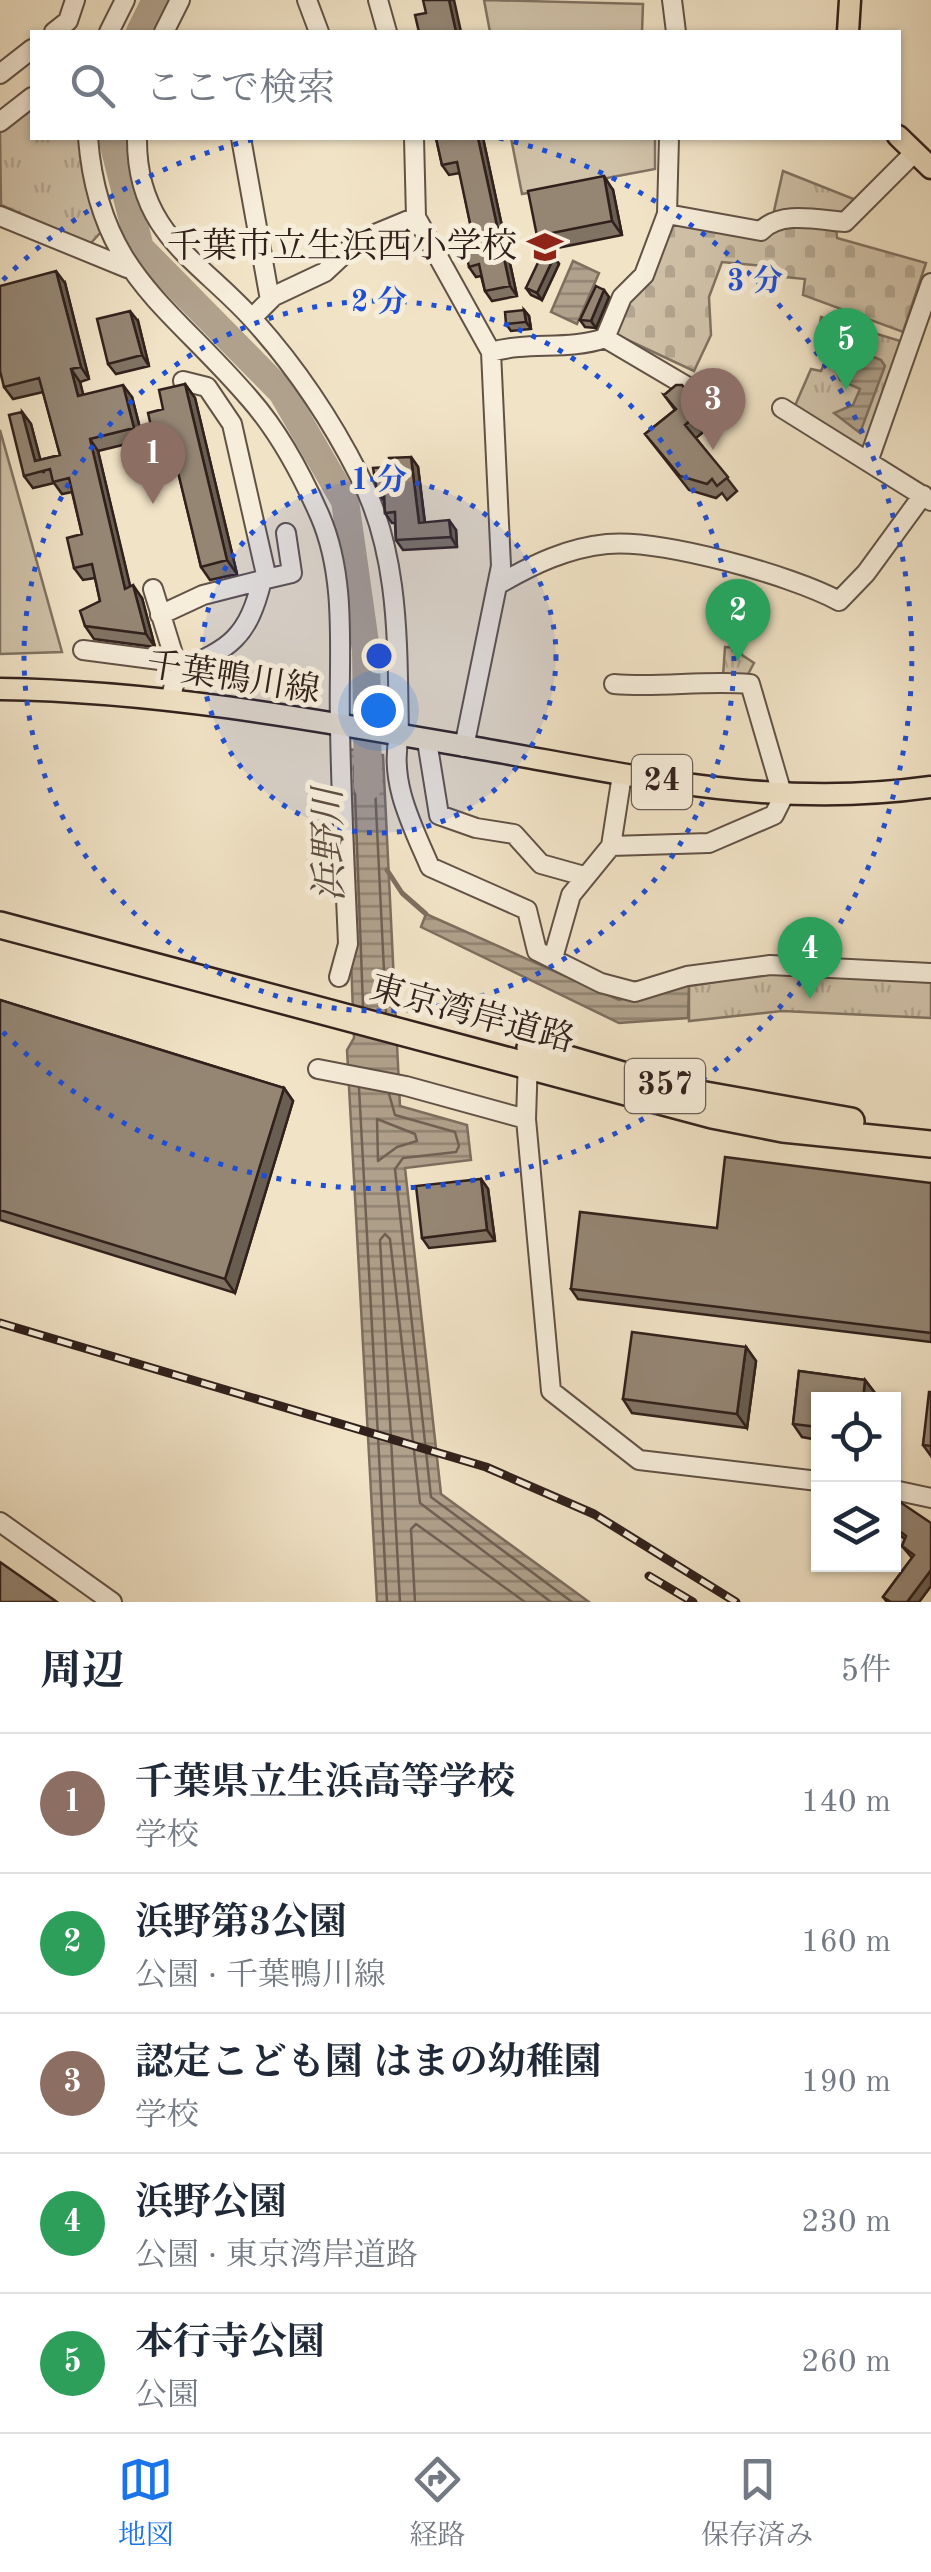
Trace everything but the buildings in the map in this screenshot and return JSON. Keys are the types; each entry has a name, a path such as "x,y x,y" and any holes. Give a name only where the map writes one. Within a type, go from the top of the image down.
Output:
{"highway":[{"name":"東京湾岸道路","path":"0,908 348,1009 528,1056 749,1105 931,1128"},
{"name":"東京湾岸道路","path":"0,924 348,1009"},
{"name":"東京湾岸道路","path":"528,1056 750,1124 931,1144"}],"main road":[{"path":"848,30 850,0"},
{"path":"901,140 931,168"},
{"name":"千葉鴨川線","path":"0,689 170,700 622,776 783,797 868,796 931,787"}],"street":[{"path":"57,30 68,21 75,0"},
{"path":"110,30 125,0"},
{"path":"165,30 180,0"},
{"path":"307,0 318,30"},
{"path":"378,0 386,30"},
{"path":"672,0 676,30"},
{"path":"0,74 30,51"},
{"path":"0,122 30,99"},
{"path":"88,140 91,174 103,220 127,268 253,402 290,456 321,518 338,580 348,944 338,977"},
{"path":"137,140 146,193 175,248 252,318 332,426 362,480 386,551 395,593 394,759 398,782 430,867 482,894 526,910 537,951 600,983 635,992 687,976 770,965 931,973"},
{"path":"241,140 270,300"},
{"path":"414,140 416,217 490,352 499,584 464,747"},
{"path":"605,338 622,297 644,275 667,214 669,140"},
{"path":"667,214 761,231 771,221 791,218 845,222 913,154"},
{"path":"0,216 127,268"},
{"path":"252,318 270,300 324,272 358,241 416,217"},
{"path":"868,459 931,282"},
{"path":"490,352 510,346 584,345 605,338 688,386"},
{"path":"83,650 176,666 223,652 252,619 265,580 232,424 207,387 182,380"},
{"path":"499,584 540,561 577,550 634,545 763,570 838,601 927,498 782,408"},
{"path":"160,616 203,595 292,573 286,533"},
{"path":"153,589 176,666 170,700"},
{"path":"611,846 709,843 774,816 783,797 750,684 702,680 659,688 614,684"},
{"path":"426,741 439,815 476,828 514,834 541,864 584,876"},
{"path":"554,958 571,895 611,846 622,776"},
{"path":"528,1056 526,1119 551,1391 639,1460 811,1480"},
{"path":"318,1070 406,1086 526,1119"},
{"path":"901,1492 931,1498"},
{"path":"0,1522 112,1602"}],"green space":[{"path":"484,0 643,4 642,30 490,30"},
{"path":"30,103 30,140 82,140 89,195 101,232 90,244 1,205 3,124"},
{"path":"511,140 655,140 655,169 522,194"},
{"path":"783,171 856,200 839,217 774,211"},
{"path":"674,221 836,227 837,238 926,263 903,332 803,295 805,279 775,276 773,267 722,262 709,297 711,335 694,371 617,335 626,302 667,226"},
{"path":"821,317 907,343 867,453 794,408 811,369 821,371 831,349 818,339"},
{"path":"0,430 62,652 0,654"},
{"path":"725,647 741,648 742,655 754,663 746,678 723,676"},
{"path":"771,973 931,982 931,1018 782,1011 689,1021 689,986"}],"water":[{"path":"573,261 599,273 577,324 551,312"},
{"path":"859,351 881,360 885,366 860,433 834,413 853,405 860,389 840,380 834,363 846,352"},
{"path":"343,748 383,755 400,1106 467,1125 471,1160 405,1168 441,1494 589,1602 377,1602 347,1050 354,1038"},
{"path":"426,914 619,1000 689,983 688,1018 619,1023 421,927"}],"waterway":[{"name":"浜野川","path":"141,30 156,0"},
{"name":"浜野川","path":"113,140 140,248 282,392 345,501 366,650 368,786"},
{"path":"387,870 402,893 426,914"}],"railway":[{"path":"0,1323 486,1467 594,1514 736,1602"},
{"path":"649,1576 693,1602"}],"place":[{"name":"千葉市立生浜西小学校","path":"545,247"},
{"name":"本行寺公園","path":"846,390"},
{"name":"認定こども園 はまの幼稚園","path":"713,450"},
{"name":"千葉県立生浜高等学校","path":"153,504"},
{"name":"浜野第3公園","path":"738,661"},
{"name":"浜野公園","path":"810,999"}]}
